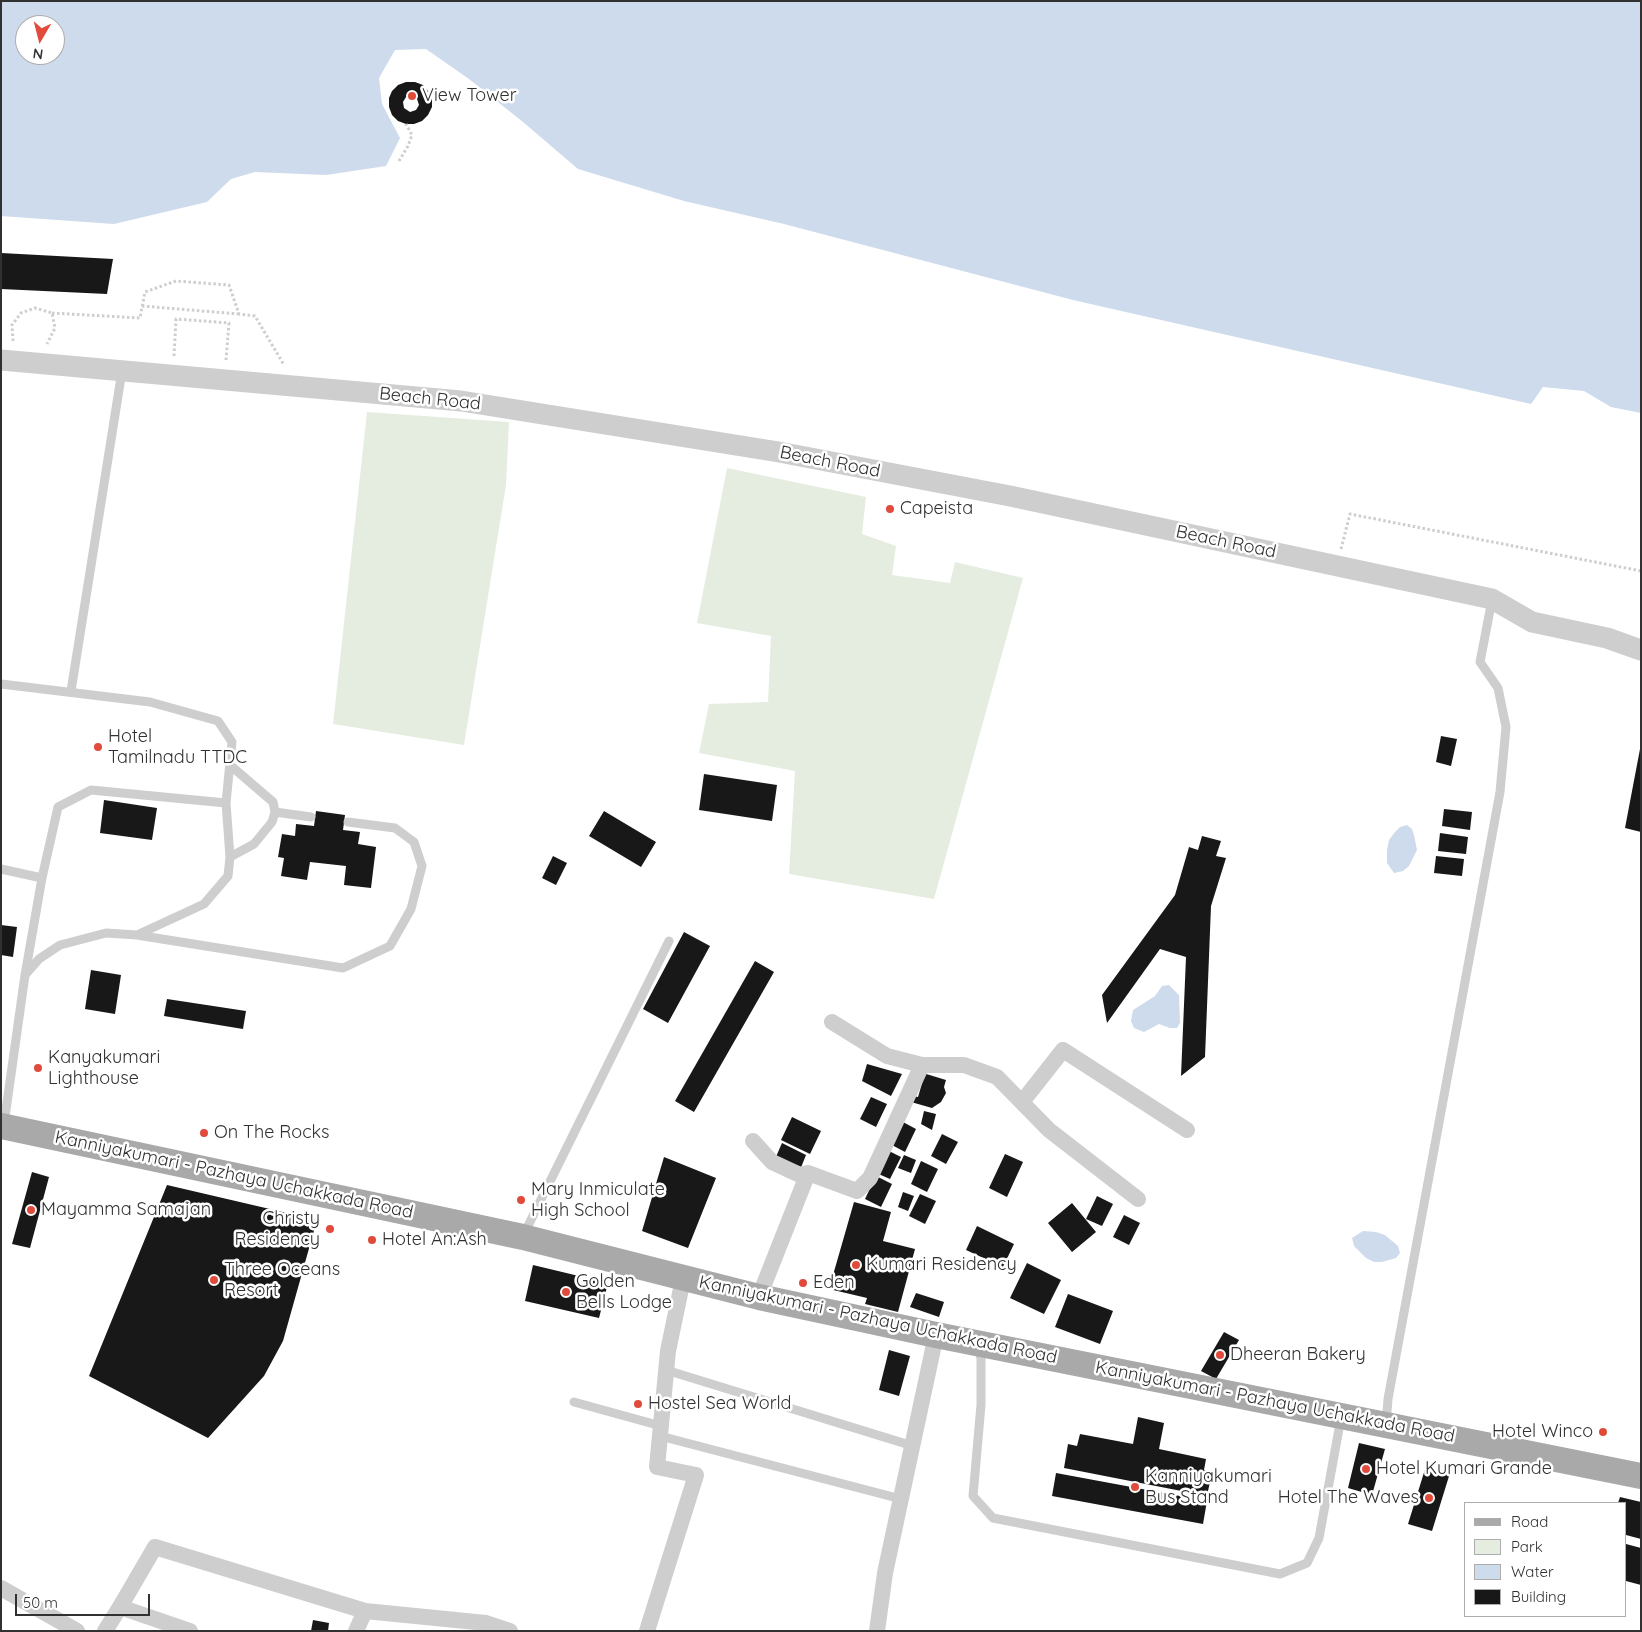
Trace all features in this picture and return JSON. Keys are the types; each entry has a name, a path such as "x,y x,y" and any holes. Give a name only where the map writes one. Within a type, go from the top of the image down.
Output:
{"main road":[{"name":"Kanniyakumari - Pazhaya Uchakkada Road","path":"2,1126 523,1237 760,1297 1641,1476"}],"street":[{"name":"Beach Road","path":"1,360 461,401 779,452 1000,494 1492,599 1532,622 1607,638 1641,650"},
{"path":"832,1022 887,1056 922,1065 964,1066 997,1077 1049,1130 1138,1199"},
{"path":"1022,1102 1063,1050 1187,1130"},
{"path":"753,1141 772,1162 800,1175 808,1173 857,1191 870,1178 922,1065"},
{"path":"760,1297 808,1173"},
{"path":"647,1631 696,1475 657,1467 668,1351 683,1279"},
{"path":"877,1631 885,1574 936,1334"},
{"path":"105,1631 155,1547 365,1611 486,1624 510,1631"},
{"path":"1,1588 77,1631"},
{"path":"120,1607 190,1631"},
{"path":"356,1631 365,1611"}],"lane":[{"path":"70,691 122,371"},
{"path":"1386,1424 1388,1399 1500,792 1506,727 1498,688 1480,662 1492,599"},
{"path":"1,684 150,702 218,721 232,742 226,803 230,857 228,876 204,904 137,935"},
{"path":"230,765 274,802 275,812 272,822 254,844 230,857"},
{"path":"2,1126 24,975 42,878 58,807 91,790 226,803"},
{"path":"275,812 311,817"},
{"path":"24,975 39,959 60,945 106,933 137,935 343,968 390,946 411,909 422,866 414,842 394,828 348,822"},
{"path":"1,869 42,878"},
{"path":"523,1237 669,940"},
{"path":"976,1341 981,1358 981,1405 973,1496 993,1518 1280,1574 1307,1564 1319,1538 1342,1416"},
{"path":"666,1370 913,1446"},
{"path":"574,1402 661,1431 901,1499"}],"path":[{"path":"399,161 412,135 406,124"},
{"path":"13,341 12,324 21,313 35,308 52,313 140,318 145,292 176,281 229,285 239,314"},
{"path":"142,306 255,316 284,365"},
{"path":"48,344 56,328 52,313"},
{"path":"174,356 176,319 229,323 226,360"},
{"path":"1336,567 1350,514 1641,571"}],"green space":[{"path":"367,412 509,422 506,485 464,745 333,724"},
{"path":"727,468 866,497 862,534 896,546 892,575 950,583 955,562 1023,578 934,899 789,874 795,771 699,753 709,704 768,702 771,636 697,623"}],"water":[{"path":"1,1 1641,1 1641,413 1611,407 1584,391 1543,387 1531,404 1073,300 784,224 684,201 578,169 469,79 426,49 395,50 379,78 382,104 400,138 386,166 326,175 255,172 231,179 207,202 114,224 1,216"},
{"path":"1407,825 1412,829 1417,850 1409,866 1403,871 1394,873 1387,863 1389,840 1400,827"},
{"path":"1169,985 1179,995 1180,1023 1177,1028 1170,1028 1159,1024 1144,1032 1134,1028 1131,1021 1133,1010 1155,996 1162,986"},
{"path":"1363,1231 1385,1235 1398,1246 1400,1253 1396,1258 1382,1262 1374,1262 1366,1258 1354,1246 1352,1238"}],"building":[{"path":"406,82 415,82 423,85 428,91 432,99 432,107 422,121 406,124 398,121 392,115 389,107 389,98 392,91 398,85","holes":["412,95 417,99 419,105 416,110 410,112 404,108 403,102 406,97"]},
{"path":"1,253 113,259 107,294 1,289"},
{"path":"1441,736 1457,739 1451,766 1436,762"},
{"path":"1641,749 1641,832 1625,828"},
{"path":"704,774 777,785 772,821 699,810"},
{"path":"104,800 157,808 152,840 100,833"},
{"path":"1444,809 1472,812 1470,830 1442,826"},
{"path":"316,811 345,815 343,830 360,832 358,844 376,847 371,888 344,885 346,866 310,862 307,880 281,876 284,858 278,857 282,834 295,836 296,824 314,826"},
{"path":"604,811 656,842 641,867 589,836"},
{"path":"1440,833 1468,837 1466,854 1438,851"},
{"path":"1202,836 1221,841 1216,856 1226,858 1211,906 1205,1057 1181,1076 1186,957 1160,949 1107,1023 1102,995 1175,895 1189,847 1198,850"},
{"path":"553,856 567,863 556,885 542,878"},
{"path":"1436,856 1464,859 1462,876 1434,873"},
{"path":"1,925 17,927 13,957 1,955"},
{"path":"684,932 710,946 668,1023 643,1009"},
{"path":"755,961 774,972 694,1112 675,1101"},
{"path":"91,970 121,975 115,1014 85,1009"},
{"path":"167,999 246,1011 243,1029 164,1016"},
{"path":"867,1064 902,1074 891,1096 862,1081"},
{"path":"923,1073 946,1080 944,1087 946,1093 941,1102 932,1108 911,1102 913,1096 918,1097"},
{"path":"871,1097 887,1104 876,1127 860,1119"},
{"path":"924,1111 936,1114 932,1130 921,1124"},
{"path":"792,1117 821,1131 810,1154 781,1140"},
{"path":"901,1121 916,1129 905,1152 890,1144"},
{"path":"942,1134 958,1142 946,1164 931,1156"},
{"path":"782,1143 806,1155 800,1170 775,1159"},
{"path":"885,1149 901,1157 890,1179 874,1172"},
{"path":"1005,1154 1023,1162 1007,1197 989,1188"},
{"path":"904,1155 916,1160 911,1173 898,1168"},
{"path":"664,1157 716,1178 688,1248 642,1231"},
{"path":"921,1161 938,1169 927,1192 911,1184"},
{"name":"Mayamma Samajan","path":"32,1172 49,1177 30,1248 12,1244"},
{"path":"876,1176 892,1184 881,1207 865,1199"},
{"name":"Three Oceans Resort","path":"167,1185 317,1220 283,1341 264,1376 208,1438 89,1376"},
{"path":"903,1192 914,1196 908,1211 898,1207"},
{"path":"920,1194 936,1201 925,1224 909,1216"},
{"path":"1097,1196 1113,1204 1102,1226 1086,1219"},
{"name":"Kumari Residency","path":"854,1202 891,1212 883,1241 915,1249 898,1312 865,1304 867,1298 829,1289"},
{"path":"1072,1203 1096,1232 1072,1252 1048,1223"},
{"path":"1124,1215 1140,1223 1129,1245 1113,1237"},
{"path":"977,1226 1014,1244 1003,1267 966,1250"},
{"path":"1027,1263 1061,1280 1044,1314 1010,1298"},
{"name":"Golden Bells Lodge","path":"533,1265 608,1283 599,1318 525,1301"},
{"path":"916,1293 944,1302 939,1317 910,1307"},
{"path":"1068,1294 1113,1311 1100,1344 1055,1327"},
{"name":"Dheeran Bakery","path":"1224,1332 1239,1340 1216,1379 1201,1371"},
{"path":"889,1350 910,1356 899,1396 879,1390"},
{"path":"1138,1417 1164,1423 1159,1449 1206,1459 1204,1470 1212,1472 1207,1496 1064,1468 1068,1444 1077,1446 1080,1434 1133,1444"},
{"name":"Hotel Kumari Grande","path":"1359,1443 1385,1449 1372,1495 1348,1488"},
{"name":"Hotel The Waves","path":"1426,1466 1450,1473 1432,1531 1408,1524"},
{"path":"1056,1473 1207,1501 1203,1524 1052,1496"},
{"path":"1620,1497 1641,1502 1641,1539 1627,1535 1627,1502 1618,1502"},
{"path":"1627,1544 1641,1548 1641,1585 1627,1581"},
{"path":"313,1620 329,1623 328,1631 311,1631"}],"place":[{"name":"View Tower","path":"412,96"},
{"name":"Capeista","path":"890,509"},
{"name":"Hotel Tamilnadu TTDC","path":"98,747"},
{"name":"Kanyakumari Lighthouse","path":"38,1068"},
{"name":"On The Rocks","path":"204,1133"},
{"name":"Mary Inmiculate High School","path":"521,1200"},
{"name":"Mayamma Samajan","path":"31,1210"},
{"name":"Christy Residency","path":"330,1229"},
{"name":"Hotel An:Ash","path":"372,1240"},
{"name":"Kumari Residency","path":"856,1265"},
{"name":"Three Oceans Resort","path":"214,1280"},
{"name":"Eden","path":"803,1283"},
{"name":"Golden Bells Lodge","path":"566,1292"},
{"name":"Dheeran Bakery","path":"1220,1355"},
{"name":"Hostel Sea World","path":"638,1404"},
{"name":"Hotel Winco","path":"1603,1432"},
{"name":"Hotel Kumari Grande","path":"1366,1469"},
{"name":"Kanniyakumari Bus Stand","path":"1135,1487"},
{"name":"Hotel The Waves","path":"1429,1498"}]}
